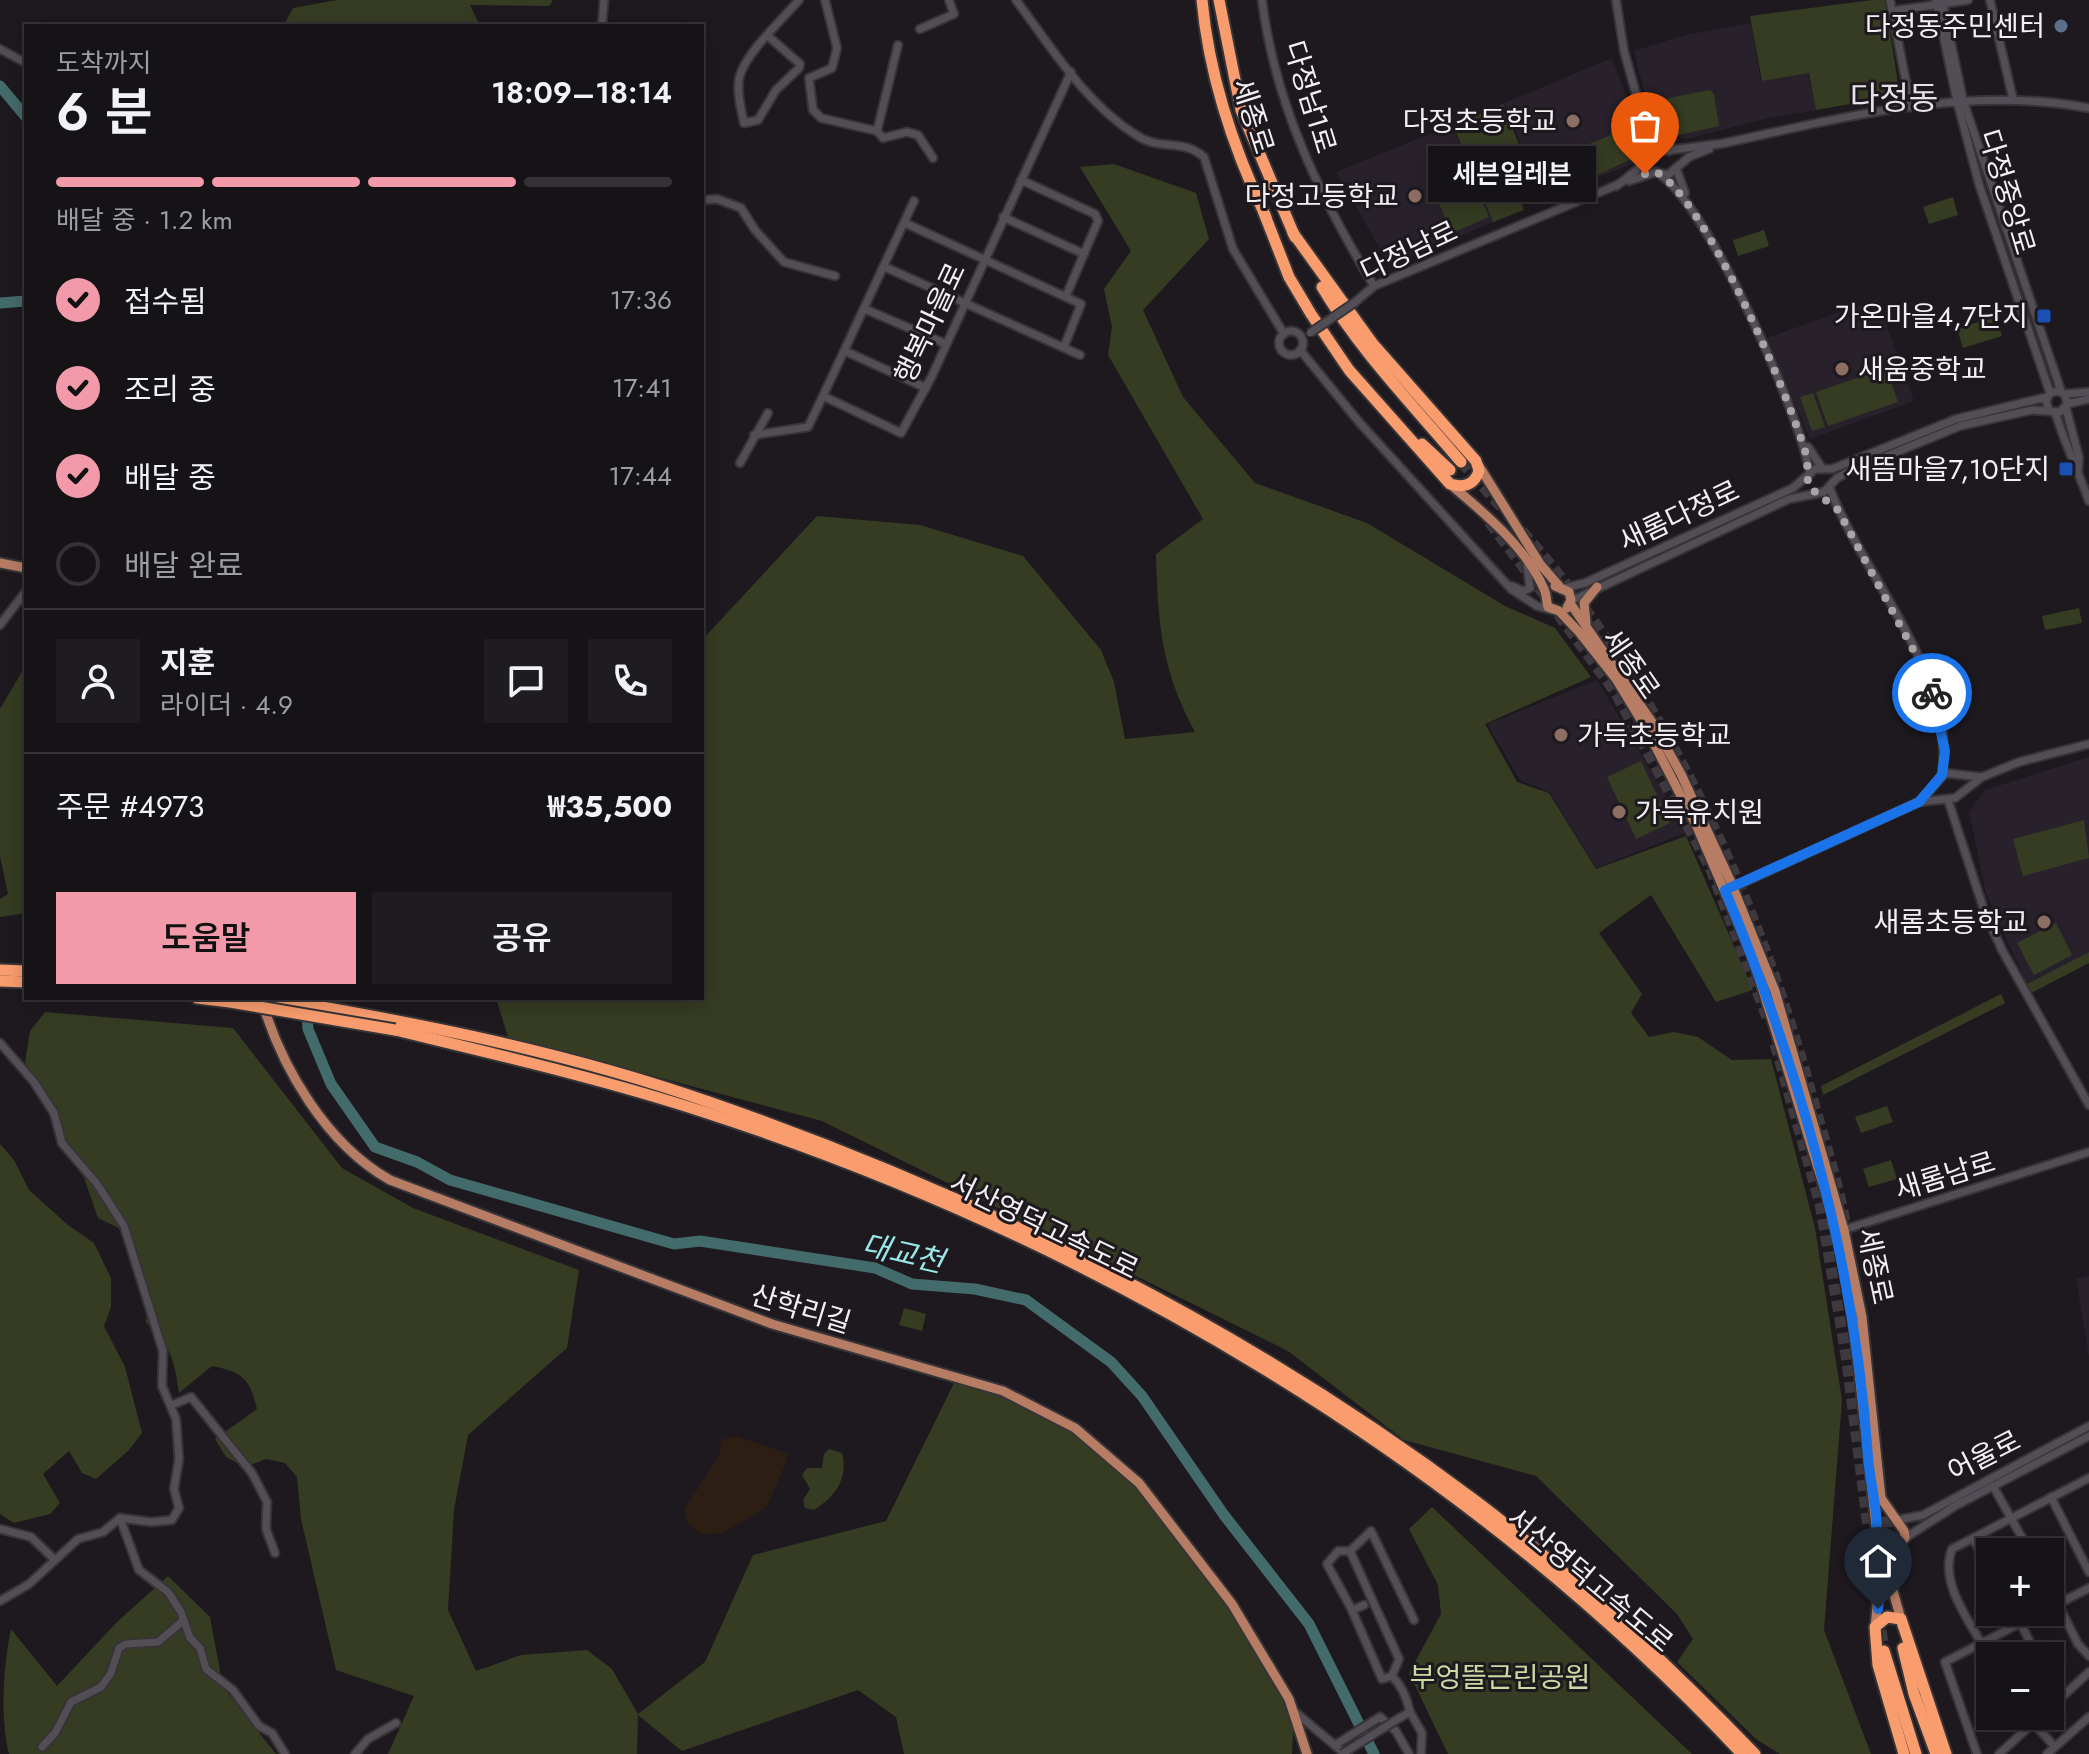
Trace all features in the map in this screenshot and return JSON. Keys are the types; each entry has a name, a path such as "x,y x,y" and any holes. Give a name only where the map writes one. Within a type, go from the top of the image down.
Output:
{"highway":[{"name":"세종로","path":"1219,0 1241,110 1293,233 1341,318 1461,462"},
{"name":"세종로","path":"1202,2 1210,62 1225,115 1264,213 1326,328 1370,386 1450,470"},
{"path":"1264,213 1289,277 1349,370 1450,484 1461,487 1476,478 1476,461 1373,344 1293,233"},
{"path":"0,970 24,971"},
{"path":"0,981 24,982"},
{"name":"서산영덕고속도로","path":"214,1000 395,1025 546,1066 704,1112 997,1226 1133,1295 1367,1436 1550,1572 1627,1640 1742,1754"},
{"name":"서산영덕고속도로","path":"279,1000 548,1054 706,1101 878,1165 972,1205 1136,1287 1259,1357 1371,1427 1476,1501 1631,1631 1755,1754"},
{"path":"1904,1754 1878,1665 1875,1627 1887,1617 1901,1619 1946,1754"},
{"path":"1903,1647 1914,1694 1936,1754"},
{"path":"1884,1651 1916,1754"}],"main road":[{"path":"1450,484 1488,516 1525,559 1546,595 1562,587 1540,564 1476,461"},
{"path":"0,563 24,568"},
{"name":"세종로","path":"1562,587 1661,737 1775,991 1862,1317 1879,1488 1905,1538"},
{"path":"1587,626 1584,603 1597,587"},
{"name":"세종로","path":"1546,595 1555,611 1616,679 1647,730 1729,888"},
{"path":"1555,611 1571,602"},
{"name":"산학리길","path":"262,1000 285,1061 326,1122 357,1158 390,1180 772,1324 1003,1391 1075,1428 1121,1464 1163,1511 1250,1628 1294,1711 1307,1754"},
{"name":"세종로","path":"1841,1231 1877,1528 1883,1546 1875,1627"},
{"path":"1877,1528 1895,1519"},
{"path":"1901,1619 1890,1581 1895,1548 1905,1538"},
{"path":"1883,1546 1895,1548"}],"street":[{"path":"602,24 604,0"},
{"path":"799,0 743,65 739,79 744,123 758,120 776,90 800,64"},
{"path":"809,78 832,68 837,55 825,0"},
{"path":"920,29 954,14 949,0"},
{"path":"1016,0 1091,98 1135,135 1154,145 1194,147 1204,157 1233,249 1284,334"},
{"name":"다정남1로","path":"1262,0 1276,71 1300,146 1331,213 1374,286"},
{"path":"1616,0 1624,51 1659,174 1674,184 1694,214 1754,325 1800,435 1809,487 1838,510"},
{"path":"1890,0 1911,107"},
{"path":"1892,11 1968,0"},
{"path":"1990,0 2013,99"},
{"name":"다정중앙로","path":"1940,2 1960,101 1998,249 2052,411 2070,460 2078,470"},
{"path":"768,36 800,64 809,78 813,110 821,118 877,131 883,138 907,132 918,135 933,158"},
{"path":"877,131 898,45"},
{"path":"0,49 24,62"},
{"name":"행복마을로","path":"823,396 901,433 926,388 1071,72"},
{"path":"1616,186 1660,151 1726,143 1783,128 1960,101 2013,99 2089,108"},
{"name":"다정중앙로","path":"1960,101 2063,393 2079,458 2078,470"},
{"path":"1646,121 1670,152 1694,214"},
{"path":"1616,186 1677,167 1726,143"},
{"path":"1021,180 1095,214 1098,221 1066,296"},
{"name":"다정남로","path":"1301,337 1354,303 1374,286 1616,186"},
{"path":"704,200 717,199 741,208 755,230 784,262 835,276"},
{"path":"754,435 808,427 914,201"},
{"path":"1003,217 1084,254"},
{"path":"905,223 1081,304 1064,347"},
{"path":"885,267 1080,355"},
{"path":"865,309 946,344"},
{"path":"1300,350 1290,355 1283,352 1279,342 1284,334 1294,332 1301,337 1300,350 1359,422 1519,596 1555,611"},
{"path":"845,351 926,388"},
{"path":"1824,469 1956,419 2048,395 2089,392"},
{"path":"1831,486 1848,472 1960,426 2032,410 2052,411 2089,399"},
{"path":"740,463 768,413"},
{"path":"1800,435 1824,469 1838,510 1916,655 1940,720 1950,775 1962,790"},
{"name":"새롬다정로","path":"1562,587 1585,583 1779,494 1824,469"},
{"path":"2078,470 2089,501"},
{"name":"새롬다정로","path":"1571,602 1597,587 1789,499 1831,486"},
{"path":"1509,584 1523,591 1530,588 1525,559"},
{"path":"1509,584 1530,598 1546,595"},
{"path":"0,625 24,594"},
{"path":"1729,888 1919,802 1948,798 1982,777 2019,762 2089,744"},
{"path":"1919,802 1936,784 1950,775 1982,777"},
{"path":"1936,784 1948,798 1984,910 2002,950 2089,1105"},
{"path":"0,1043 34,1082 54,1113 62,1143 97,1184 124,1226 163,1351 162,1386 172,1405 179,1459 174,1489 179,1508 172,1520 151,1522 120,1518 103,1532 78,1539 29,1584 0,1601"},
{"name":"새롬남로","path":"1841,1231 2089,1154"},
{"path":"172,1405 191,1397 252,1473 267,1502 266,1529 275,1553"},
{"name":"어울로","path":"1895,1519 1923,1515 2089,1426"},
{"name":"어울로","path":"1905,1538 1914,1529 2089,1436"},
{"path":"1981,1642 1951,1586 1948,1568 1952,1549 2051,1497 2088,1482"},
{"path":"1993,1486 2022,1538"},
{"path":"2051,1497 2089,1572"},
{"path":"120,1518 126,1543 139,1570 168,1592 190,1638 200,1648 206,1669 233,1690 259,1726 272,1733 285,1754"},
{"path":"0,1529 31,1537 54,1559"},
{"path":"1392,1676 1382,1679 1352,1610 1327,1564 1338,1551 1350,1551 1371,1531 1414,1620"},
{"path":"1973,1539 1976,1544"},
{"path":"1350,1551 1399,1659 1392,1676"},
{"path":"2064,1601 2089,1588"},
{"path":"1352,1610 1364,1605"},
{"path":"2064,1613 2089,1656"},
{"path":"42,1747 55,1733 71,1702 101,1687 111,1673 119,1648 126,1644 158,1642 184,1620"},
{"path":"1984,1642 2015,1626"},
{"path":"1976,1646 1945,1662 1977,1754"},
{"path":"2066,1693 2089,1672"},
{"path":"1392,1676 1407,1698 1410,1712 1422,1733 1421,1754"},
{"name":"산학리길","path":"1294,1711 1343,1754"},
{"path":"1343,1754 1410,1712"},
{"path":"1335,1745 1380,1717 1396,1731 1409,1754"},
{"path":"2047,1754 2089,1717"},
{"path":"355,1754 368,1739 396,1723"},
{"path":"1999,1754 2026,1730"},
{"path":"2040,1730 2055,1747"}],"shaded area":[{"path":"1751,23 1761,81 1808,73 1816,110 1768,118 1687,139 1664,134 1644,92 1634,51 1685,35"},
{"name":"다정초등학교","path":"1612,58 1642,138 1641,156 1635,163 1553,195 1542,169 1532,172 1504,103"},
{"name":"다정고등학교","path":"1452,125 1493,222 1390,266 1336,172"},
{"name":"새움중학교","path":"1877,299 1914,401 1810,439 1767,338"},
{"path":"1597,680 1687,832 1596,868 1550,792 1520,780 1487,724"},
{"path":"2089,757 2089,952 2027,984 1986,893 1969,812 1985,790"},
{"path":"2089,1276 2089,1358 2076,1279"},
{"path":"735,1436 787,1453 786,1463 766,1508 723,1533 700,1534 688,1523 684,1510 720,1454 721,1440"}],"green space":[{"path":"337,0 553,0 549,6 470,5 479,24 284,24 293,8"},
{"path":"1885,0 1899,90 1896,96 1816,110 1809,73 1762,81 1750,16"},
{"path":"1710,90 1714,94 1719,126 1674,136 1669,132 1667,122 1671,119 1658,122 1654,101"},
{"path":"1503,104 1530,172 1512,179 1524,210 1493,222 1453,125"},
{"path":"1631,126 1639,146 1636,157 1593,177 1582,152 1585,146"},
{"path":"1463,158 1489,217 1452,233 1426,174"},
{"path":"1114,164 1196,193 1209,239 1143,310 1183,397 1255,483 1367,523 1505,606 1555,628 1591,677 1485,724 1517,782 1549,793 1596,869 1686,836 1753,990 1716,1002 1651,895 1599,933 1642,994 1631,1013 1649,1037 1674,1032 1698,1037 1732,1060 1771,1059 1815,1228 1842,1400 1824,1630 1871,1754 1780,1754 1756,1739 1677,1662 1693,1639 1677,1614 1536,1476 1404,1440 1288,1351 822,1121 508,1037 497,1000 704,1000 704,638 817,516 920,525 1023,556 1101,650 1114,682 1125,739 1195,732 1168,666 1160,624 1156,554 1203,519 1108,355 1112,327 1104,289 1131,251 1080,167"},
{"path":"1953,197 1958,215 1929,224 1923,207"},
{"path":"1764,230 1769,246 1738,256 1733,240"},
{"path":"1996,316 2002,336 1963,348 1957,329"},
{"path":"1886,368 1898,402 1828,426 1816,392"},
{"path":"1813,393 1825,427 1812,431 1800,397"},
{"path":"2079,608 2082,623 2045,630 2042,616"},
{"path":"24,668 24,913 0,917 0,899 8,894 0,856 0,709"},
{"path":"1641,761 1670,823 1636,839 1607,777"},
{"path":"2084,820 2089,858 2023,876 2013,839"},
{"path":"2056,923 2072,955 2034,975 2017,943"},
{"path":"2089,952 2089,963 2031,993 2027,984"},
{"path":"2001,994 2005,1003 1823,1095 1821,1086"},
{"path":"45,1012 233,1028 342,1168 413,1208 579,1270 567,1348 468,1435 454,1510 448,1610 476,1671 521,1655 587,1650 612,1669 638,1714 705,1662 753,1555 886,1521 957,1377 1075,1428 1139,1483 1244,1620 1294,1718 1292,1754 904,1754 896,1717 858,1690 682,1751 638,1715 637,1754 388,1754 414,1696 336,1670 301,1519 297,1477 285,1463 266,1459 245,1467 226,1457 215,1439 257,1409 244,1378 212,1366 179,1393 170,1354 146,1322 147,1291 131,1234 98,1218 83,1175 58,1144 57,1114 25,1062 30,1031"},
{"path":"1887,1106 1893,1122 1861,1133 1855,1117"},
{"path":"0,1144 14,1160 29,1190 68,1225 94,1243 111,1278 111,1307 104,1326 125,1367 142,1433 129,1450 96,1479 82,1473 69,1451 43,1474 60,1503 50,1514 14,1523 0,1514"},
{"path":"1891,1160 1897,1179 1869,1187 1863,1169"},
{"path":"904,1308 926,1314 922,1331 899,1325"},
{"path":"829,1449 842,1453 842,1479 822,1505 814,1510 805,1508 803,1500 810,1489 802,1475 807,1468 822,1468 824,1454"},
{"name":"부엉뜰근린공원","path":"1432,1507 1692,1754 1448,1754 1409,1673 1441,1614 1438,1585 1409,1529"},
{"path":"168,1576 210,1617 223,1687 276,1754 9,1754 4,1725 4,1693 11,1629 57,1686 117,1622"}],"waterway":[{"name":"대교천","path":"0,86 24,115"},
{"path":"0,303 24,301"},
{"name":"대교천","path":"306,1000 308,1029 331,1084 375,1147 417,1162 450,1180 674,1244 700,1241 875,1268 912,1284 975,1289 1026,1300 1111,1362 1142,1396 1224,1515 1309,1624 1374,1754"}],"tunnel":[{"path":"1461,462 1503,509"},
{"path":"1489,522 1546,597"},
{"path":"1522,531 1573,592 1619,657 1661,725 1732,868 1788,1017 1830,1157 1845,1222"},
{"path":"1558,614 1615,692 1710,867 1768,1020"},
{"path":"1775,1044 1820,1204 1846,1355 1877,1597"},
{"path":"1885,1500 1891,1555"},
{"path":"1879,1614 1884,1651"}],"way so far":[{"path":"1645,174 1656,172 1674,184 1721,262 1782,386 1807,454 1809,487 1821,493 1838,510 1916,655 1932,693"}],"place":[{"name":"다정동주민센터","path":"2061,26"},
{"name":"다정초등학교","path":"1573,121"},
{"name":"세븐일레븐","path":"1645,174"},
{"name":"다정고등학교","path":"1415,196"},
{"name":"가온마을4,7단지","path":"2044,316"},
{"name":"새움중학교","path":"1842,369"},
{"name":"새뜸마을7,10단지","path":"2066,469"},
{"name":"가득초등학교","path":"1561,735"},
{"name":"가득유치원","path":"1619,812"},
{"name":"새롬초등학교","path":"2044,922"}],"district":[{"name":"다정동","path":"1894,98"}],"route":[{"path":"1878,1609 1883,1546 1878,1541 1870,1488 1854,1326 1838,1232 1822,1187 1784,1049 1752,955 1725,890 1919,802 1942,775 1945,751 1932,693"}]}
